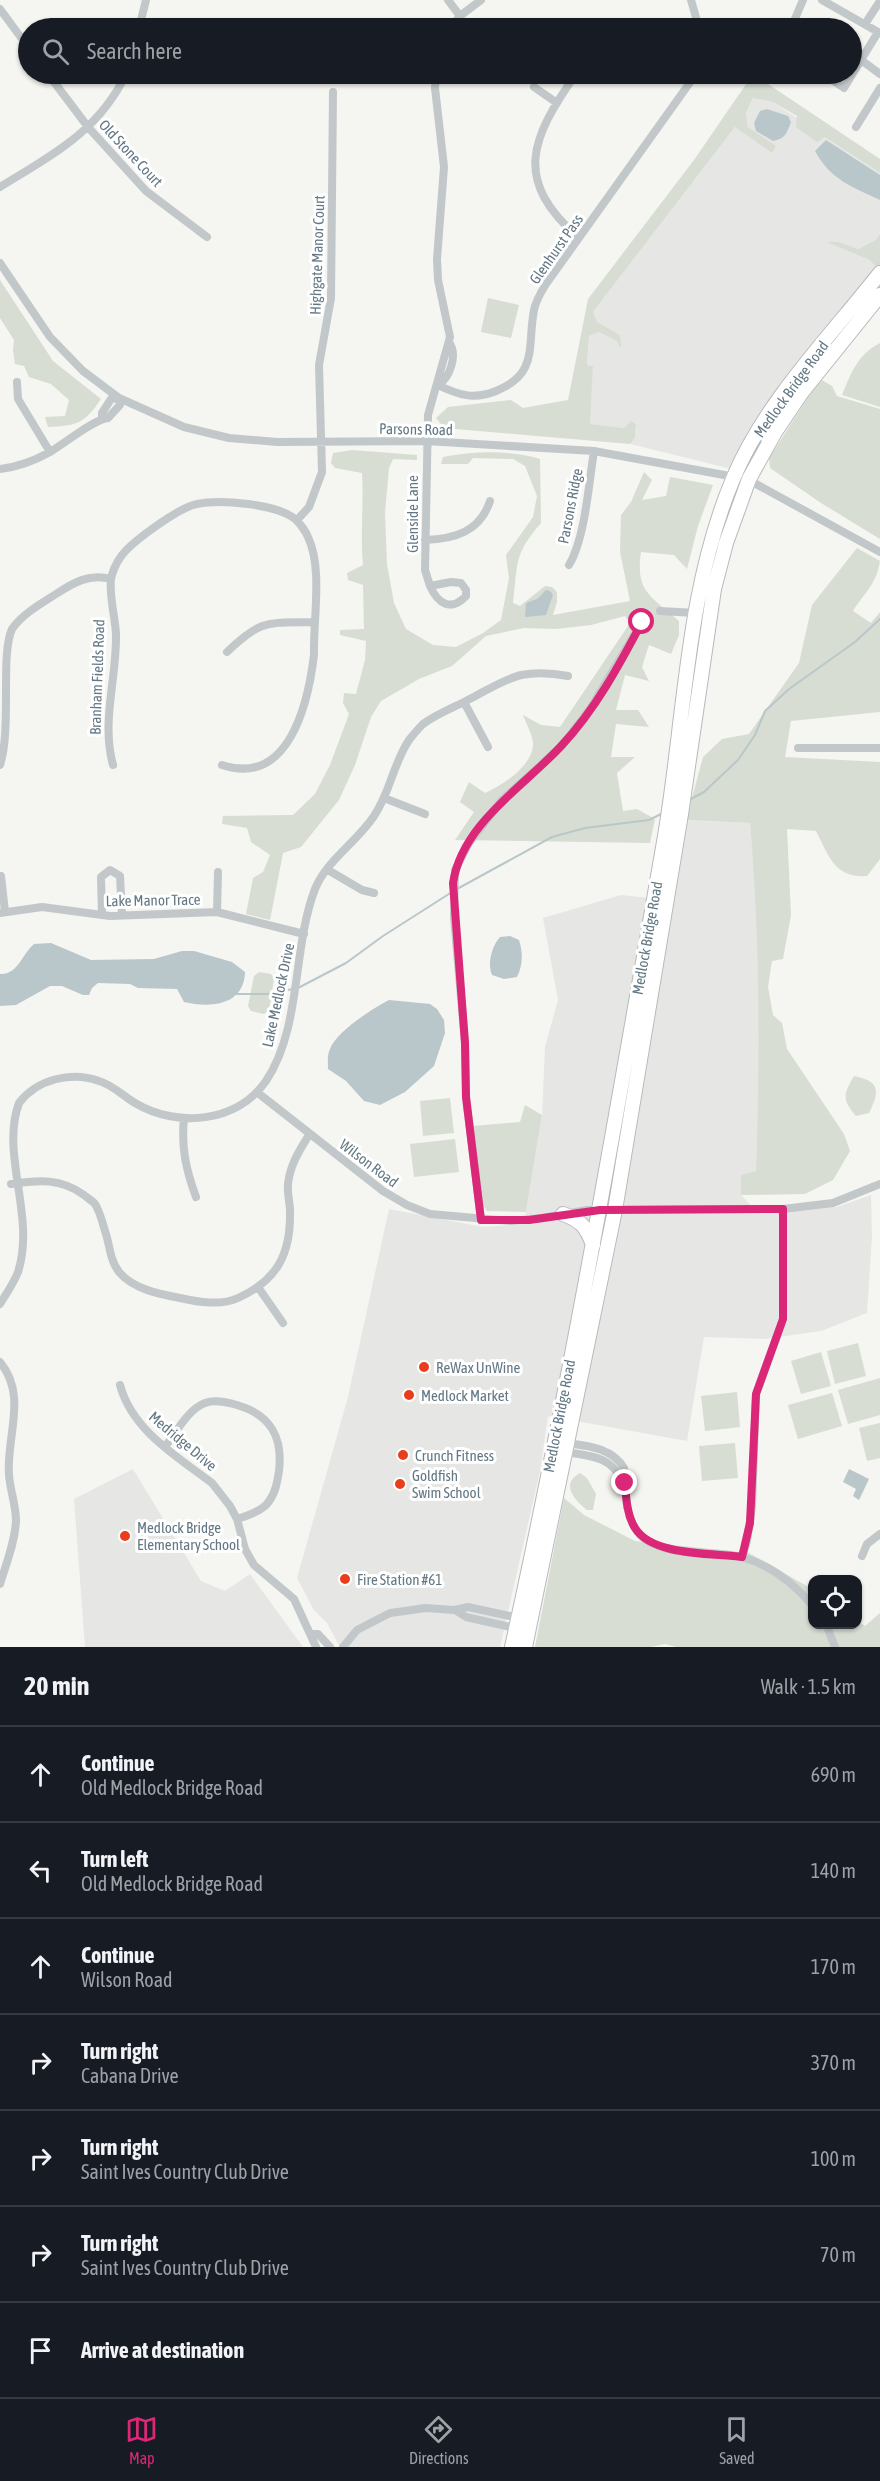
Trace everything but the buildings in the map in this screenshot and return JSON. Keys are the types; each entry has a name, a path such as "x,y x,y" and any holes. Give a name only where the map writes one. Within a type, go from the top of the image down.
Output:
{"highway":[{"name":"Medlock Bridge Road","path":"512,1647 523,1624 547,1543 544,1540 544,1529 563,1447 561,1431 576,1355 573,1344 600,1210 669,817 696,613 716,528 734,476 762,424 880,273"},
{"name":"Medlock Bridge Road","path":"525,1647 523,1624 615,1209 681,814 714,589 726,543 749,479 775,432 802,392 880,295"},
{"path":"563,1214 580,1222 588,1231 593,1246"}],"street":[{"path":"142,18 146,0"},
{"path":"448,0 460,16 481,0"},
{"path":"691,0 696,18"},
{"path":"795,18 803,0"},
{"path":"822,0 854,18"},
{"path":"865,24 880,1"},
{"path":"0,9 18,33"},
{"path":"862,22 879,33 862,58"},
{"path":"862,61 880,74"},
{"name":"Old Stone Court","path":"55,84 88,128 146,191 207,237"},
{"path":"0,187 64,148 88,128 112,99 120,84"},
{"path":"426,441 428,415 438,386 436,379 450,337 438,280 437,259 444,167 435,84"},
{"path":"569,84 542,128 536,156 536,176 548,207 559,222 579,238"},
{"name":"Glenhurst Pass","path":"438,386 466,397 490,394 511,386 518,379 530,359 537,300 546,284 689,84"},
{"path":"534,87 557,103"},
{"path":"856,127 880,88"},
{"name":"Highgate Manor Court","path":"297,520 309,507 322,472 319,365 331,298 333,92"},
{"name":"Parsons Road","path":"0,263 33,314 56,343 83,371 119,399 163,420 209,434 250,440 426,441 594,451 734,476 749,479 880,552"},
{"path":"16,382 18,399 50,452"},
{"path":"0,469 32,461 50,452 102,418 102,413 111,399 119,399"},
{"name":"Glenside Lane","path":"426,441 425,570 430,586"},
{"name":"Parsons Ridge","path":"569,565 575,555 579,539 594,451"},
{"path":"425,540 457,536 470,529 486,512 489,501"},
{"path":"0,765 5,749 5,652 12,628 43,603 72,584 85,578 111,579 120,558 131,546 165,520 195,504 217,502 266,508 297,520 308,537 315,556 312,671 295,730 288,744 275,758 257,767 239,770 222,765"},
{"name":"Branham Fields Road","path":"111,579 116,636 108,746 113,765"},
{"path":"451,582 461,583 466,590 466,596 460,603 445,604 436,599 430,586 451,582"},
{"path":"660,610 696,613"},
{"path":"227,652 260,625 313,622"},
{"path":"481,1220 466,1089 465,1043 454,917 455,870 469,843 502,800 562,746 590,710 642,622"},
{"name":"Lake Medlock Drive","path":"0,1304 18,1271 20,1256 21,1227 6,1159 8,1125 20,1102 49,1080 80,1077 100,1081 134,1103 151,1110 184,1118 226,1113 238,1109 258,1093 277,1062 295,989 314,891 320,878 373,818 384,798 401,753 411,737 423,724 505,681 521,675 549,672 568,676"},
{"path":"464,702 488,747"},
{"path":"798,748 880,748"},
{"path":"384,798 425,814"},
{"path":"102,915 101,877 110,870 120,876 122,915"},
{"path":"328,870 362,890 374,892"},
{"path":"217,912 218,872"},
{"path":"1,876 2,912"},
{"name":"Lake Manor Trace","path":"2,912 42,907 102,915 217,912 304,934"},
{"name":"Wilson Road","path":"258,1093 309,1135 401,1202 430,1214 481,1220 520,1220 615,1209"},
{"path":"184,1118 182,1143 184,1160 196,1197"},
{"path":"11,1184 51,1180 73,1187 95,1203 111,1259 130,1283 160,1294 194,1301 233,1300 258,1287 276,1271 284,1257 290,1237 288,1186 292,1164 309,1135"},
{"path":"615,1209 783,1209 833,1203 880,1184"},
{"path":"742,1557 750,1523 756,1394 783,1319 783,1209"},
{"path":"258,1287 283,1323"},
{"path":"0,1362 11,1380 16,1410 4,1455 16,1521 12,1545 0,1584"},
{"name":"Medridge Drive","path":"120,1385 124,1402 135,1419 165,1447 212,1483 230,1506 237,1519 245,1549 254,1565 294,1599 316,1647"},
{"path":"165,1447 193,1411 204,1403 228,1402 248,1408 264,1418 274,1431 281,1451 275,1493 264,1507 237,1519"},
{"path":"563,1447 613,1455 624,1468 631,1521 647,1541 664,1548 742,1557 783,1577 808,1600"},
{"path":"862,1556 867,1544 880,1534"},
{"path":"343,1647 357,1630 390,1613 425,1608 455,1610 468,1607 523,1624"},
{"path":"828,1629 835,1647"},
{"name":"Medridge Drive","path":"311,1634 318,1635 330,1647"}],"shaded area":[{"path":"746,84 768,84 880,159 880,173 825,137 817,142 796,127 797,116 773,102 753,98 746,113 748,127 776,146 772,153 735,127 593,312 597,322 620,335 621,346 619,347 617,341 599,332 589,336 587,365 593,366 590,424 624,428 631,421 636,424 635,438 630,444 444,428 436,418 448,407 511,400 523,408 568,400 588,299 694,160"},
{"path":"753,98 773,102 880,173 880,234 877,240 857,249 838,242 868,259 880,270 880,292 748,473 630,444 635,438 636,424 631,422 624,428 589,424 593,366 587,365 589,336 599,332 608,335 617,341 619,347 620,335 596,322 593,312 735,127 772,152 775,146 748,127 746,113"},
{"path":"767,109 788,116 791,122 785,135 780,139 773,141 756,131 754,123 760,111"},
{"path":"826,140 880,175 880,200 843,181 828,169 815,151"},
{"path":"880,234 880,270 868,259 827,242 838,242 858,249 876,240"},
{"path":"0,280 53,361 101,399 79,422 66,426 48,427 45,417 65,416 69,400 51,384 29,377 24,366 15,364 14,340 0,318"},
{"path":"488,298 519,305 511,338 481,332"},
{"path":"880,343 880,407 842,395 861,358 872,347"},
{"path":"822,380 832,386 837,396 880,409 880,539 770,468 769,458"},
{"path":"352,450 417,455 417,460 393,459 389,468 385,513 387,564 394,603 406,629 433,645 456,647 483,633 501,620 509,578 506,555 533,517 537,496 525,466 513,459 473,458 468,464 441,464 443,457 492,452 540,459 541,523 532,534 518,560 513,603 520,606 545,586 552,587 557,592 553,615 630,601 620,552 621,515 631,502 644,472 652,480 642,500 666,496 670,477 713,485 698,526 687,569 674,555 641,552 640,576 643,585 653,599 679,621 679,635 671,654 649,645 642,667 649,681 625,675 616,710 638,710 649,727 616,724 611,757 635,757 617,773 623,811 637,809 655,819 650,843 455,840 474,812 460,802 469,782 485,793 516,773 528,759 533,743 523,715 541,725 560,727 630,623 625,616 591,625 556,629 524,628 486,636 452,666 419,679 381,701 371,717 355,765 339,800 301,847 283,853 270,920 246,914 253,878 263,872 270,855 251,842 247,828 222,824 223,816 293,815 315,794 330,765 349,714 343,703 344,693 356,694 365,660 366,641 340,635 340,630 364,629 363,585 348,580 347,573 363,565 362,473 335,468 331,463 333,453"},
{"path":"857,548 880,561 873,582 853,611 871,623 880,612 880,712 791,721 785,757 880,762 880,859 867,876 856,876 834,864 816,831 787,829 791,915 783,959 772,961 768,987 773,1015 782,1023 787,1049 844,1134 850,1151 833,1180 805,1194 741,1195 741,1175 756,1171 757,954 750,823 686,820 703,757 722,739 749,734 799,663 812,605"},
{"path":"546,590 553,595 546,615 525,617 526,603 537,599"},
{"path":"676,820 750,823 756,890 760,1048 756,1171 741,1195 757,1212 791,1207 837,1207 871,1195 872,1237 867,1313 821,1331 764,1339 704,1337 687,1441 548,1416 540,1471 500,1647 340,1647 327,1623 314,1610 297,1578 348,1397 389,1209 483,1227 524,1224 542,1115 545,1047 558,1000 543,918 621,895 658,899"},
{"path":"510,936 519,940 521,963 517,977 504,979 492,975 490,960 500,937"},
{"path":"51,943 91,960 154,959 182,951 194,951 232,962 245,972 239,992 224,1002 214,1004 184,1002 177,989 138,988 130,984 98,983 89,995 83,995 62,986 50,986 16,1005 0,1006 0,974 16,968 34,944"},
{"path":"259,972 271,974 274,979 269,1010 264,1014 251,1011 248,1006 254,976"},
{"path":"389,1000 430,1004 437,1009 444,1020 445,1033 434,1066 405,1092 380,1105 364,1101 346,1081 328,1069 328,1056 334,1042 347,1028"},
{"path":"854,1076 873,1084 876,1093 869,1113 856,1116 846,1101 846,1093"},
{"path":"450,1098 454,1133 423,1136 420,1101"},
{"path":"525,1105 542,1115 526,1212 487,1211 481,1203 473,1126 520,1122"},
{"path":"455,1139 459,1172 414,1177 410,1144"},
{"path":"858,1343 866,1376 835,1384 827,1351"},
{"path":"821,1352 831,1386 801,1394 791,1361"},
{"path":"880,1378 880,1415 848,1424 838,1390"},
{"path":"737,1392 740,1427 705,1431 701,1396"},
{"path":"832,1393 842,1426 798,1439 788,1405"},
{"path":"880,1423 880,1458 867,1461 859,1428"},
{"path":"735,1443 738,1478 702,1481 699,1446"},
{"name":"Medlock Bridge Elementary School","path":"133,1469 201,1581 225,1591 250,1574 303,1647 85,1647 74,1499"},
{"path":"849,1469 869,1479 859,1500 853,1496 856,1489 843,1482"},
{"path":"580,1473 587,1478 596,1494 593,1510 587,1510 582,1506 571,1492 571,1482"},
{"path":"564,1498 584,1515 635,1541 749,1553 808,1587 808,1629 862,1629 862,1624 865,1626 880,1613 880,1647 676,1647 665,1644 650,1647 535,1647"}],"waterway":[{"path":"689,800 704,792 738,760 755,735 765,711 789,689 855,642 880,619"},
{"path":"457,889 552,837 585,828 649,820 663,813"},
{"path":"236,994 267,994 298,988 346,963 383,936 452,892"}],"place":[{"name":"ReWax UnWine","path":"424,1367"},
{"name":"Medlock Market","path":"409,1395"},
{"name":"Crunch Fitness","path":"403,1455"},
{"name":"Goldfish Swim School","path":"400,1484"},
{"name":"Medlock Bridge Elementary School","path":"125,1536"},
{"name":"Fire Station #61","path":"345,1579"}],"route":[{"path":"625,1483 631,1521 647,1541 664,1548 742,1557 747,1541 752,1506 756,1394 783,1319 783,1209 587,1210 529,1220 481,1220 466,1097 465,1043 453,883 455,870 469,843 484,822 502,800 562,746 590,710 642,622"}]}
